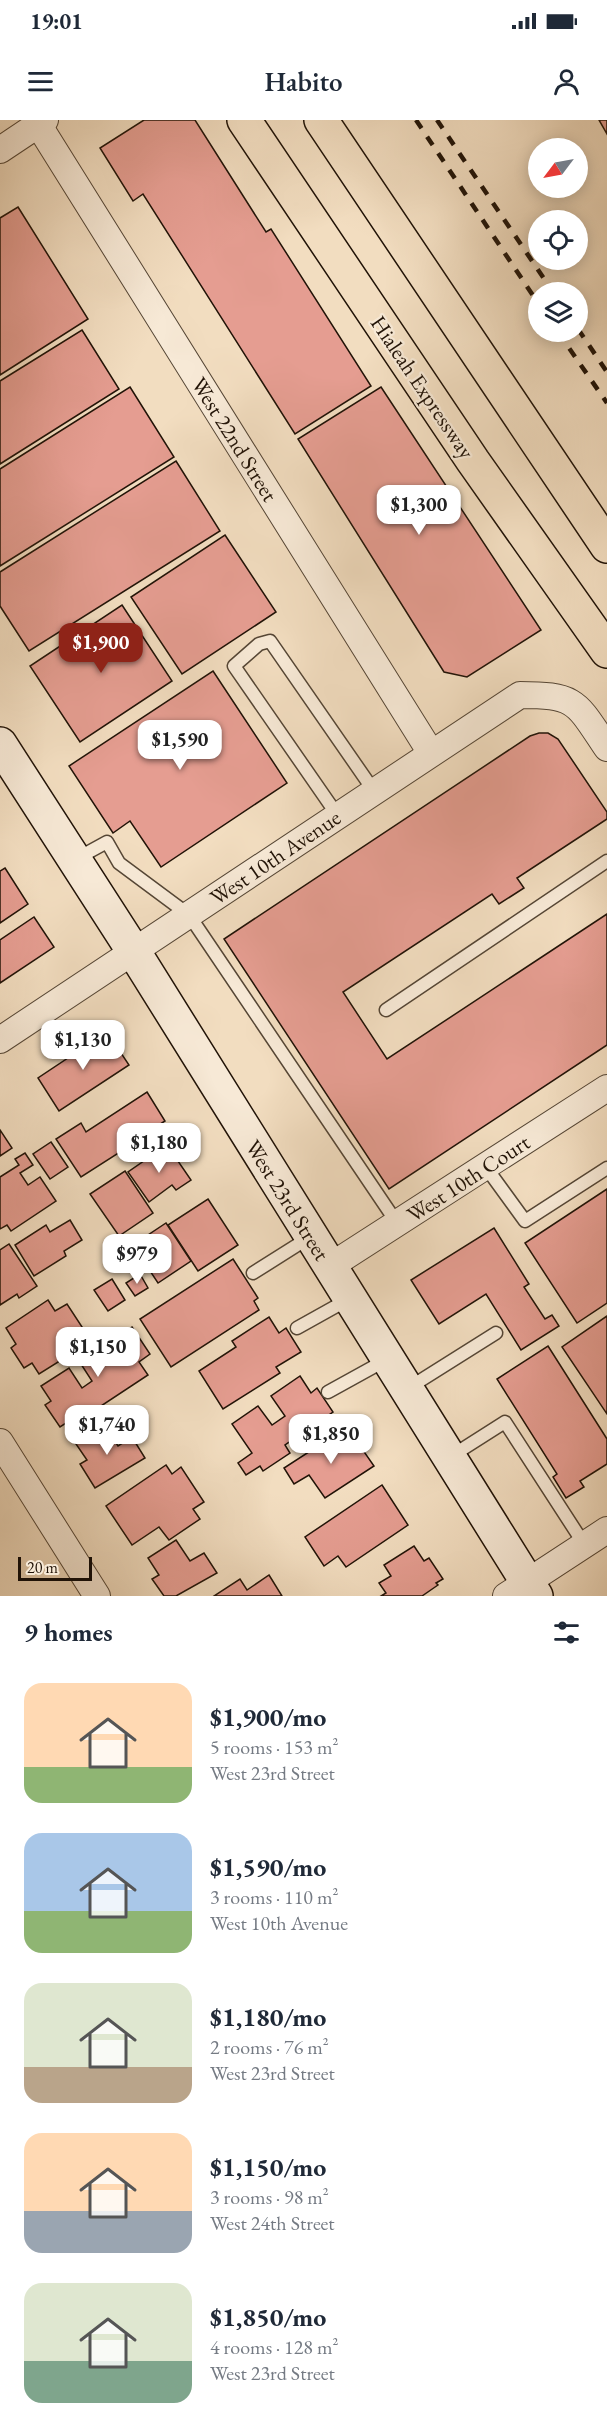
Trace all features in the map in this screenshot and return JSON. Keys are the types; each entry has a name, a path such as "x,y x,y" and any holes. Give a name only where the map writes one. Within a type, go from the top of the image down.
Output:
{"main road":[{"name":"Hialeah Expressway","path":"244,120 473,461 607,651"},
{"path":"321,120 607,546"}],"street":[{"path":"0,150 41,122"},
{"name":"West 22nd Street","path":"41,122 431,753"},
{"name":"West 10th Avenue","path":"0,1040 520,695 556,695 579,708 607,748"},
{"name":"West 23rd Street","path":"0,744 134,952 449,1458 523,1591"},
{"name":"West 10th Court","path":"329,1267 607,1088"},
{"path":"0,1442 97,1596"},
{"path":"523,1591 584,1544 607,1530"}],"lane":[{"path":"338,816 234,666 259,644 270,641 374,791"},
{"path":"75,860 107,842 119,863 189,915 398,1223"},
{"path":"386,1010 607,861"},
{"path":"485,1166 525,1221 607,1168"},
{"path":"252,1272 310,1237"},
{"path":"297,1328 349,1299"},
{"path":"406,1390 496,1333"},
{"path":"328,1392 387,1359"},
{"path":"449,1458 505,1422 584,1544"}],"building":[{"path":"144,120 195,120 266,232 271,229 371,386 295,434 143,194 133,201 100,148"},
{"path":"599,120 607,120 607,134"},
{"path":"18,207 88,319 0,375 0,218"},
{"path":"82,330 119,389 0,464 0,381"},
{"path":"130,387 174,457 0,566 0,469"},
{"path":"381,387 541,630 467,677 444,672 298,439"},
{"path":"176,461 220,531 29,651 0,606 0,572"},
{"path":"225,535 276,612 182,674 131,597"},
{"path":"122,605 172,681 80,742 30,666"},
{"path":"213,671 287,783 161,867 130,821 113,833 69,766"},
{"path":"548,733 558,739 607,812 607,819 517,878 524,888 499,904 492,894 343,992 387,1059 607,914 607,1045 389,1189 224,939 530,736"},
{"path":"5,868 28,904 0,923 0,871"},
{"path":"34,917 54,947 0,983 0,940"},
{"path":"107,1032 129,1065 59,1111 38,1078"},
{"path":"147,1092 165,1121 148,1132 151,1137 125,1154 123,1150 81,1177 56,1139 81,1123 86,1132"},
{"path":"0,1130 12,1148 0,1156"},
{"path":"51,1142 68,1167 50,1179 33,1154"},
{"path":"167,1145 191,1180 176,1190 172,1185 149,1202 128,1172"},
{"path":"25,1153 33,1165 20,1173 28,1185 40,1177 56,1201 11,1231 7,1225 0,1229 0,1177 19,1165 15,1159"},
{"path":"125,1171 153,1213 119,1236 90,1194"},
{"path":"607,1189 607,1303 577,1323 525,1243"},
{"path":"208,1199 238,1245 198,1271 168,1225"},
{"path":"70,1220 82,1240 64,1251 66,1256 34,1276 15,1245 46,1225 50,1232"},
{"path":"166,1223 191,1261 158,1283 133,1245"},
{"path":"494,1228 529,1284 524,1287 545,1319 552,1315 559,1326 521,1350 486,1294 439,1324 411,1280"},
{"path":"9,1244 37,1286 19,1298 17,1294 0,1305 0,1250"},
{"path":"233,1259 258,1298 254,1301 259,1310 171,1367 140,1319"},
{"path":"140,1274 148,1288 135,1296 126,1283"},
{"path":"112,1279 125,1300 108,1311 94,1290"},
{"path":"48,1300 55,1311 67,1304 86,1333 74,1340 79,1349 39,1374 32,1363 24,1368 11,1348 16,1344 6,1328"},
{"path":"607,1316 607,1414 562,1347"},
{"path":"269,1317 279,1333 286,1328 301,1352 276,1367 280,1373 223,1409 199,1371 236,1347 232,1341"},
{"path":"132,1327 150,1354 139,1362 148,1375 92,1412 89,1408 60,1427 45,1405 51,1401 41,1386 69,1368 82,1388 92,1381 79,1361"},
{"path":"548,1346 607,1439 607,1464 580,1481 584,1487 566,1498 553,1477 557,1474 497,1379"},
{"path":"300,1376 311,1393 317,1388 333,1412 285,1445 290,1453 263,1471 260,1466 246,1475 238,1463 252,1453 232,1424 258,1406 272,1425 285,1416 271,1396"},
{"path":"104,1425 118,1446 132,1437 145,1458 95,1488 80,1464 87,1460 76,1444"},
{"path":"341,1431 352,1447 358,1443 374,1466 325,1498 309,1475 294,1484 284,1468"},
{"path":"166,1465 172,1474 181,1467 204,1502 193,1509 200,1519 169,1540 159,1527 132,1545 106,1506"},
{"path":"382,1485 408,1525 346,1567 338,1556 324,1566 305,1537"},
{"path":"176,1540 190,1561 204,1553 217,1573 176,1596 164,1596 152,1579 159,1575 148,1558"},
{"path":"414,1546 424,1561 429,1558 443,1579 422,1596 381,1596 386,1593 379,1583 391,1576 384,1565"},
{"path":"269,1575 282,1596 214,1596 240,1579 247,1590"}],"railway":[{"path":"416,120 528,288"},
{"path":"437,120 546,282"},
{"path":"565,342 607,403"},
{"path":"587,342 607,372"}]}
